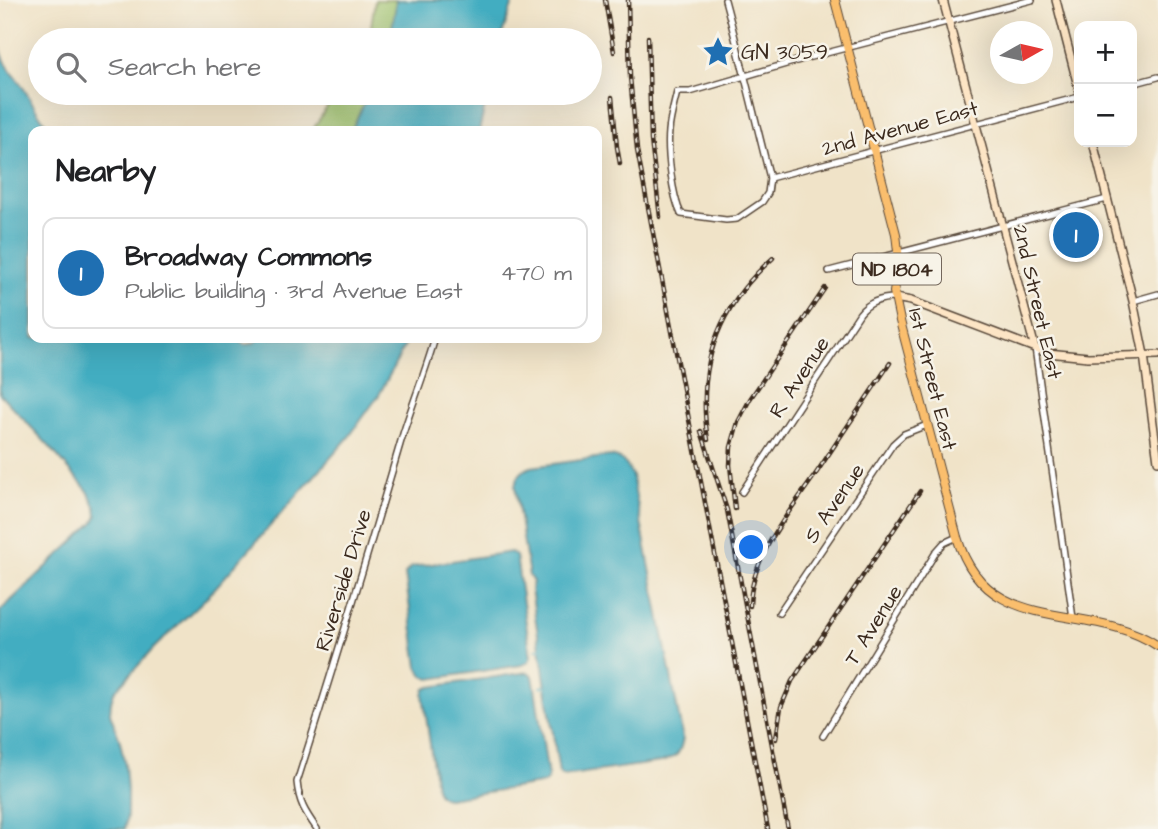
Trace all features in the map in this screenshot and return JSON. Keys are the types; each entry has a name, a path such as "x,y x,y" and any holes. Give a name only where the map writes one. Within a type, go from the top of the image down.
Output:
{"main road":[{"name":"1st Street East","path":"835,0 896,234 899,252 895,298 964,558 975,576 999,596 1020,607 1073,618"},
{"name":"ND 1804","path":"1073,618 1130,630 1158,646"}],"street":[{"path":"725,0 744,75 770,178 768,193 762,202 737,219 726,220 681,214 676,203 670,163 669,131 677,92 690,92 744,75 1032,0"},
{"name":"2nd Street East","path":"943,0 1035,348 1073,618"},
{"path":"1056,0 1077,84"},
{"path":"1137,83 1158,77"},
{"name":"2nd Avenue East","path":"770,178 1074,98"},
{"path":"1094,147 1133,300 1158,461"},
{"path":"829,271 1107,199"},
{"path":"1133,300 1158,294"},
{"path":"895,298 911,301 1048,353 1075,356 1158,355"},
{"name":"R Avenue","path":"741,492 860,313 870,303 895,298"},
{"name":"Riverside Drive","path":"317,829 302,809 297,782 433,343"},
{"name":"S Avenue","path":"779,613 893,444 904,434 927,425"},
{"name":"T Avenue","path":"823,736 936,552 944,543 957,537"}],"green space":[{"path":"375,0 396,0 392,28 371,28"},
{"path":"363,105 353,126 315,126 327,107"}],"water":[{"path":"396,0 514,0 504,28 392,28"},
{"path":"0,46 8,66 28,96 28,105 34,105 47,126 28,126 28,343 406,343 379,395 348,438 208,596 154,648 114,692 110,713 125,765 125,829 0,829 0,611 94,522 97,516 88,491 0,394"},
{"path":"363,105 485,105 480,126 353,126"},
{"path":"610,456 624,462 632,476 683,738 681,748 671,759 563,776 559,773 531,589 533,582 529,576 515,486 520,474 531,467"},
{"path":"511,552 516,556 531,657 529,661 522,665 430,679 423,676 418,667 405,574 412,567"},
{"path":"528,672 533,676 548,777 546,781 448,798 441,796 436,787 423,694 425,689"}],"waterway":[{"path":"541,687 545,686"}],"railway":[{"path":"605,0 614,52"},
{"path":"628,0 630,77 637,150 768,829"},
{"path":"648,37 651,140 660,217"},
{"path":"612,97 620,164"},
{"path":"708,440 705,388 715,340 738,297 773,258"},
{"path":"735,509 730,465 731,447 738,422 750,399 825,288"},
{"path":"750,606 757,569 774,535 890,363"},
{"path":"701,431 727,510 788,829"},
{"path":"776,739 781,707 792,681 920,491"}],"place":[{"name":"GN 3059","path":"718,52"},
{"name":"Broadway Commons","path":"1076,235"}]}
